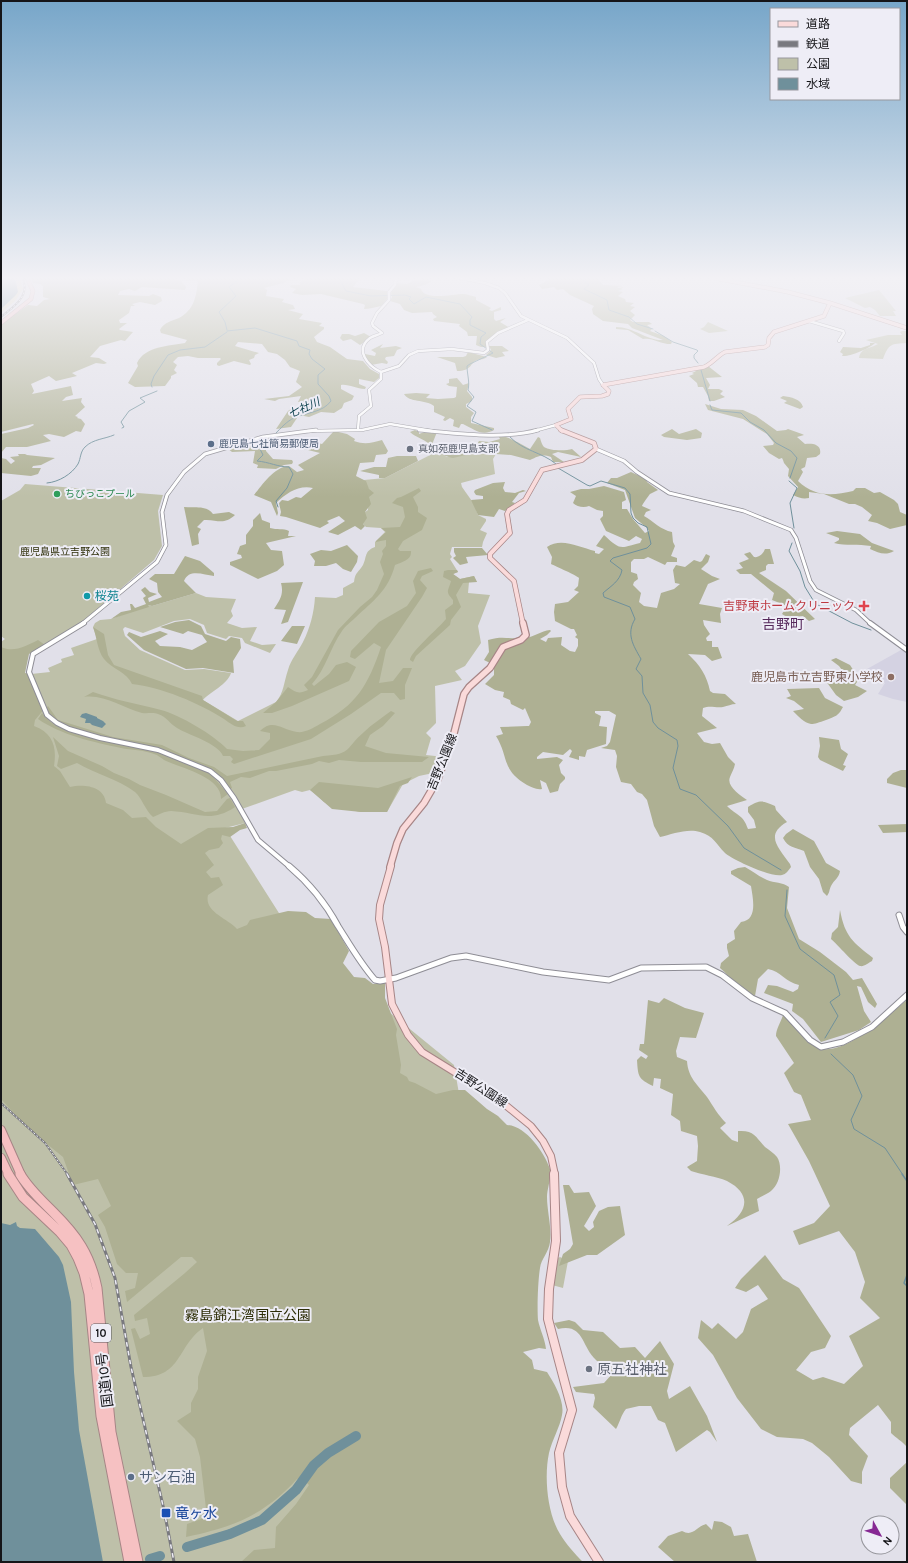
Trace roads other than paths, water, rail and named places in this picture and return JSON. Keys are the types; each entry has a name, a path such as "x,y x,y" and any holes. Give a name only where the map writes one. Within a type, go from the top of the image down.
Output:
{"highway":[{"name":"国道10号","path":"1,1130 25,1181 36,1195 78,1239 84,1248 92,1267 97,1288 111,1432 138,1562"},
{"name":"国道10号","path":"1,1158 11,1180 22,1196 59,1232 75,1252 85,1276 89,1294 101,1416 129,1562"}],"main road":[{"path":"603,385 630,381 651,375 708,366 713,363 719,355 732,351"},
{"path":"596,449 594,443 561,431 556,425 571,419 568,409 580,397 602,396 608,394 609,391 603,385"},
{"name":"吉野公園線","path":"596,449 582,460 550,467 541,471 525,500 509,510 507,514 510,533 490,554 490,558 514,581 526,634 521,640 501,649 490,668 464,694 453,737 438,779 424,803 403,829 397,843 379,911 392,1004 408,1035 422,1052 499,1099 512,1109 544,1143 551,1158 556,1196 556,1241 548,1293 547,1310 548,1319 572,1410 561,1442 559,1469 570,1516 599,1562"}],"street":[{"path":"364,351 364,360 381,372"},
{"path":"381,372 399,366 408,356 418,351"},
{"path":"464,351 480,354 486,351"},
{"path":"581,351 594,362 597,367 597,378 603,385"},
{"path":"358,430 359,416 371,406 368,391 370,387 381,379 381,372"},
{"path":"556,425 518,434 458,433 413,429 393,424 358,430 316,430 263,437 215,450 201,456 179,477 164,502 162,512 166,545 157,562 88,620 33,654 29,672 47,715 56,723 75,731 158,750 210,771 217,777 234,798 258,840 302,877 328,910 338,925 352,952 375,980 389,980 451,958 466,956 543,972 609,980 642,968 706,967 722,975 752,998 786,1013 810,1040 822,1047 843,1042 872,1027 907,995"},
{"path":"596,449 624,461 637,472 669,493 738,509 791,530 796,538 813,587 824,595 856,610 881,632 907,650"},
{"path":"898,915 907,932"}],"water":[{"path":"86,713 97,717 106,724 102,728 90,723 85,723 86,719 80,717 82,714"},
{"path":"16,1222 17,1226 20,1228 35,1229 59,1257 63,1265 71,1302 74,1372 79,1430 103,1562 1,1562 1,1223 10,1225"}],"waterway":[{"path":"152,387 151,384 154,376 168,355 178,351"},
{"name":"七社川","path":"275,434 291,419 319,410 331,401 329,396 318,384 318,375 325,369 312,359 309,354 310,351"},
{"path":"490,351 493,353 467,366 469,381 468,390 474,397 467,406 476,412 472,421 492,430"},
{"path":"698,351 694,355 694,358 698,363"},
{"path":"701,370 710,401"},
{"path":"122,428 124,427 121,422 129,411 145,402 140,398 157,391"},
{"path":"710,405 712,410 741,413 750,422 764,430 776,443 791,451 797,458 790,478"},
{"path":"47,483 60,479 69,474 78,464 81,453 88,444 114,435"},
{"path":"510,437 515,442 556,464"},
{"name":"七社川","path":"270,438 267,444 259,447 263,455 257,461 289,467 293,474 287,488 276,501 278,507"},
{"path":"558,468 587,485 590,486 601,481 625,488 630,494 631,513 633,518 638,523 647,527 651,544 647,548 613,558 610,561 622,570 617,580 603,593 604,597 630,607 635,619 632,624 631,635 633,644 641,659 636,669 642,676 643,693 650,705 653,722 658,728 677,740 678,746 673,768 680,789 696,795 728,826 744,848 781,870"},
{"path":"789,481 797,488 790,503 794,528"},
{"path":"792,543 789,551 800,571 805,587 813,600"},
{"path":"814,603 852,623 871,630"},
{"path":"787,890 785,916 800,949 834,975 840,995 830,1002 838,1016 825,1038"},
{"path":"831,1054 853,1075 862,1096 851,1120 854,1129 885,1148 903,1175"},
{"path":"902,1174 907,1181"},
{"path":"907,1275 904,1283 907,1286"},
{"path":"187,1547 230,1534 262,1520 296,1490 314,1465 328,1453 356,1436"},
{"path":"150,1559 160,1556"}],"railway":[{"path":"1,1103 45,1143 68,1175"},
{"path":"67,1174 95,1224 115,1278 131,1367 164,1510 174,1562"}],"place":[{"name":"鹿児島七社簡易郵便局","path":"211,444"},
{"name":"真如苑鹿児島支部","path":"410,449"},
{"name":"ちびっこプール","path":"57,494"},
{"name":"桜苑","path":"87,596"},
{"name":"吉野東ホームクリニック","path":"864,606"},
{"name":"鹿児島市立吉野東小学校","path":"891,677"},
{"name":"原五社神社","path":"589,1369"},
{"name":"サン石油","path":"131,1477"},
{"name":"竜ヶ水","path":"166,1513"}],"district":[{"name":"吉野町","path":"783,624"}],"park label":[{"name":"鹿児島県立吉野公園","path":"65,552"},
{"name":"霧島錦江湾国立公園","path":"248,1315"}]}
